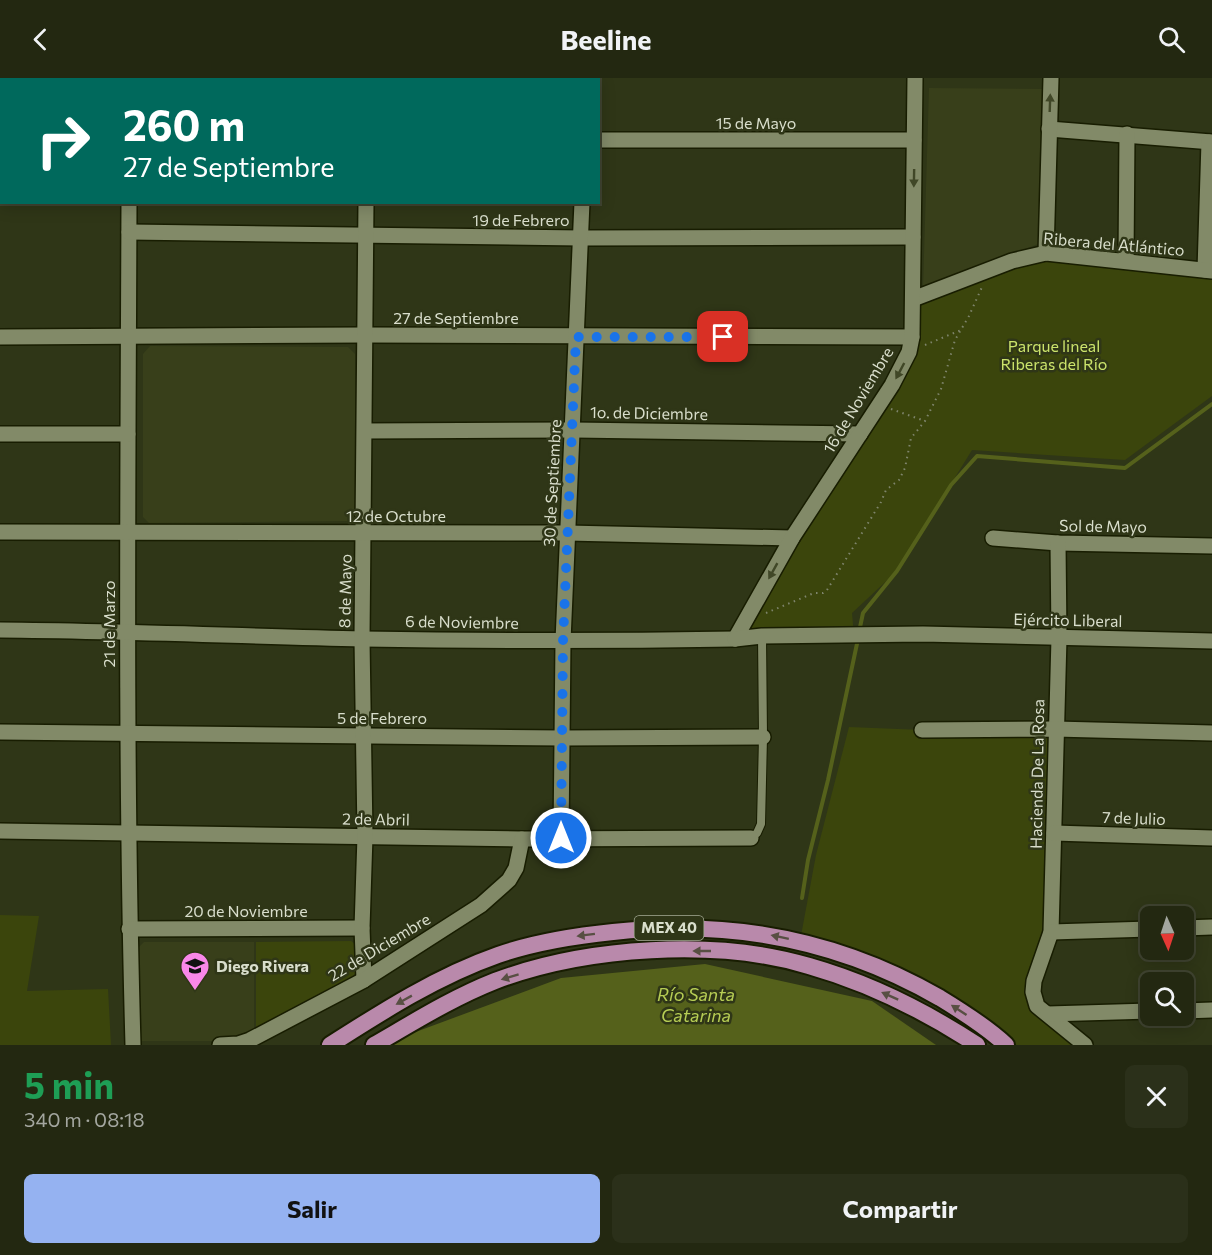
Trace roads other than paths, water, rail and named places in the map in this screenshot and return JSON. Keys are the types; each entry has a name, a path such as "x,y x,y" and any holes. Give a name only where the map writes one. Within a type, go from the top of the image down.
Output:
{"highway":[{"name":"MEX 40","path":"330,1045 366,1022 461,970 534,944 644,928 709,928 763,934 815,944 864,961 914,983 949,1004 1006,1045"},
{"name":"MEX 40","path":"374,1045 444,1004 496,981 549,965 616,953 673,950 758,955 807,965 856,981 899,1000 940,1021 977,1045"}],"street":[{"name":"16 de Noviembre","path":"735,639 792,538 892,385 910,345 913,299 915,78"},
{"path":"1046,253 1051,78"},
{"path":"1049,129 1211,142 1208,270"},
{"path":"1126,261 1127,134"},
{"name":"15 de Mayo","path":"600,140 914,140"},
{"name":"21 de Marzo","path":"129,204 127,734 133,1045"},
{"name":"8 de Mayo","path":"364,980 362,928 365,836 362,639 366,204"},
{"name":"30 de Septiembre","path":"561,838 563,641 574,430 582,204"},
{"name":"19 de Febrero","path":"129,232 366,237 913,237"},
{"name":"Ribera del Atlántico","path":"913,299 989,270 1046,253 1208,270"},
{"name":"27 de Septiembre","path":"0,337 366,335 576,337 910,345"},
{"name":"1o. de Diciembre","path":"365,431 574,430 860,434"},
{"path":"0,434 128,434"},
{"name":"12 de Octubre","path":"0,532 567,534 792,538"},
{"name":"Sol de Mayo","path":"993,538 1058,543 1212,546"},
{"name":"Hacienda De La Rosa","path":"1048,1014 1035,1002 1033,992 1034,981 1051,932 1059,638 1058,543"},
{"name":"6 de Noviembre","path":"0,630 127,631 362,639 563,641 923,634"},
{"name":"Ejército Liberal","path":"923,634 1212,641"},
{"path":"922,730 1055,729 1212,733"},
{"name":"5 de Febrero","path":"0,732 561,738 763,737"},
{"name":"2 de Abril","path":"0,831 522,839 751,838"},
{"name":"7 de Julio","path":"1054,833 1212,838"},
{"name":"22 de Diciembre","path":"220,1045 238,1044 250,1040 364,980 497,892 509,880 516,868 522,839"},
{"path":"1194,928 1212,927"},
{"name":"20 de Noviembre","path":"129,929 362,928"},
{"path":"1051,932 1140,929"},
{"path":"1194,1011 1212,1010"},
{"path":"1048,1014 1140,1011"},
{"path":"1048,1014 1085,1045"}],"lane":[{"path":"751,838 757,833 761,824 762,636"}],"water":[{"name":"Río Santa Catarina","path":"705,964 872,1001 936,1045 387,1045 394,1040 561,978"}],"waterway":[{"path":"859,632 863,613 897,571 951,485 977,456 1125,468 1212,404"},
{"path":"802,898 808,860 828,780 858,639"}],"place":[{"name":"Diego Rivera","path":"195,992"}],"park label":[{"name":"Parque lineal Riberas del Río","path":"1054,355"}]}
